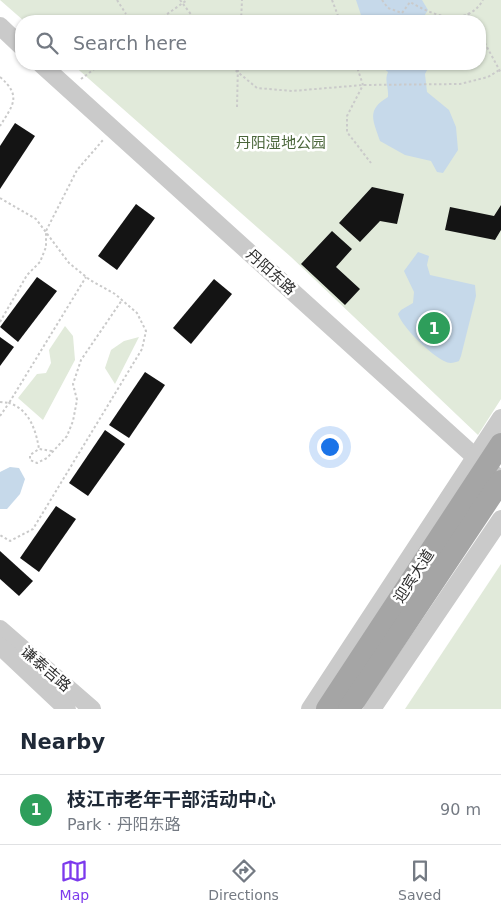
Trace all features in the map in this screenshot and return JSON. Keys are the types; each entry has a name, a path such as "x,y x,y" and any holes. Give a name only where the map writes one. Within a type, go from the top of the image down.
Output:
{"main road":[{"name":"迎宾大道","path":"349,709 491,471 501,444"},
{"name":"迎宾大道","path":"327,709 491,471"}],"street":[{"path":"0,26 15,40"},
{"name":"丹阳东路","path":"48,70 491,471"},
{"path":"310,709 491,471 501,418"},
{"path":"372,709 501,519"},
{"name":"谦泰吉路","path":"0,629 92,709"},
{"name":"谦泰吉路","path":"0,646 67,709"}],"path":[{"path":"117,0 126,14"},
{"path":"180,0 192,15"},
{"path":"166,15 187,0"},
{"path":"241,15 242,0"},
{"path":"332,0 338,15"},
{"path":"382,0 388,8 402,13 410,2 438,15"},
{"path":"468,14 479,8 483,0"},
{"path":"234,70 256,88 292,91 363,85 460,84 501,71 486,45"},
{"path":"69,89 93,70"},
{"path":"237,70 237,108"},
{"path":"358,70 363,85 347,116 347,132 371,163"},
{"path":"0,77 8,83 14,95 13,104 0,126"},
{"path":"0,322 28,275 40,262 46,247 46,231 77,170 113,129"},
{"path":"0,198 36,219 70,263 86,277 122,300 137,313 146,331 142,349 33,529 10,541 0,534"},
{"path":"0,416 86,277"},
{"path":"52,452 39,449 30,455 30,460 37,463 47,458 66,436 73,421 77,400 73,384 81,360 122,300"},
{"path":"0,402 18,406 27,416 36,433 39,449"}],"green space":[{"name":"丹阳湿地公园","path":"0,0 501,0 501,399 478,435 291,257 79,70 486,70 486,15 17,15"},
{"path":"65,326 73,336 75,360 43,420 18,398 37,374 46,373 51,363 49,350"},
{"path":"139,337 115,384 105,368 111,350 124,341"},
{"path":"501,564 501,709 405,709"}],"water":[{"path":"356,0 422,0 428,10 425,15 361,15"},
{"path":"386,70 427,70 425,74 427,92 449,110 456,127 458,150 443,173 437,172 431,161 405,155 380,141 373,116 376,106 388,97 386,78 388,72"},
{"path":"418,252 429,256 427,265 430,275 475,285 476,296 461,356 457,362 446,362 438,358 411,333 398,314 413,303 414,292 404,271"},
{"path":"10,467 19,468 25,479 20,494 7,509 0,509 0,472"}],"building":[{"path":"15,123 35,136 0,189 0,146"},
{"path":"372,187 404,194 397,224 380,221 360,242 339,223"},
{"path":"136,204 155,218 117,270 98,256"},
{"path":"501,205 501,230 495,240 445,230 450,207 494,216"},
{"path":"332,231 352,249 336,267 360,289 345,305 301,264"},
{"path":"37,277 57,291 18,342 0,327"},
{"path":"214,279 232,294 191,344 173,328"},
{"path":"0,337 14,347 0,366"},
{"path":"145,372 165,385 129,438 109,425"},
{"path":"105,430 125,444 88,496 69,483"},
{"path":"56,506 76,519 39,572 20,558"},
{"path":"0,551 33,581 19,596 0,579"}],"place":[{"name":"枝江市老年干部活动中心","path":"434,328"}]}
